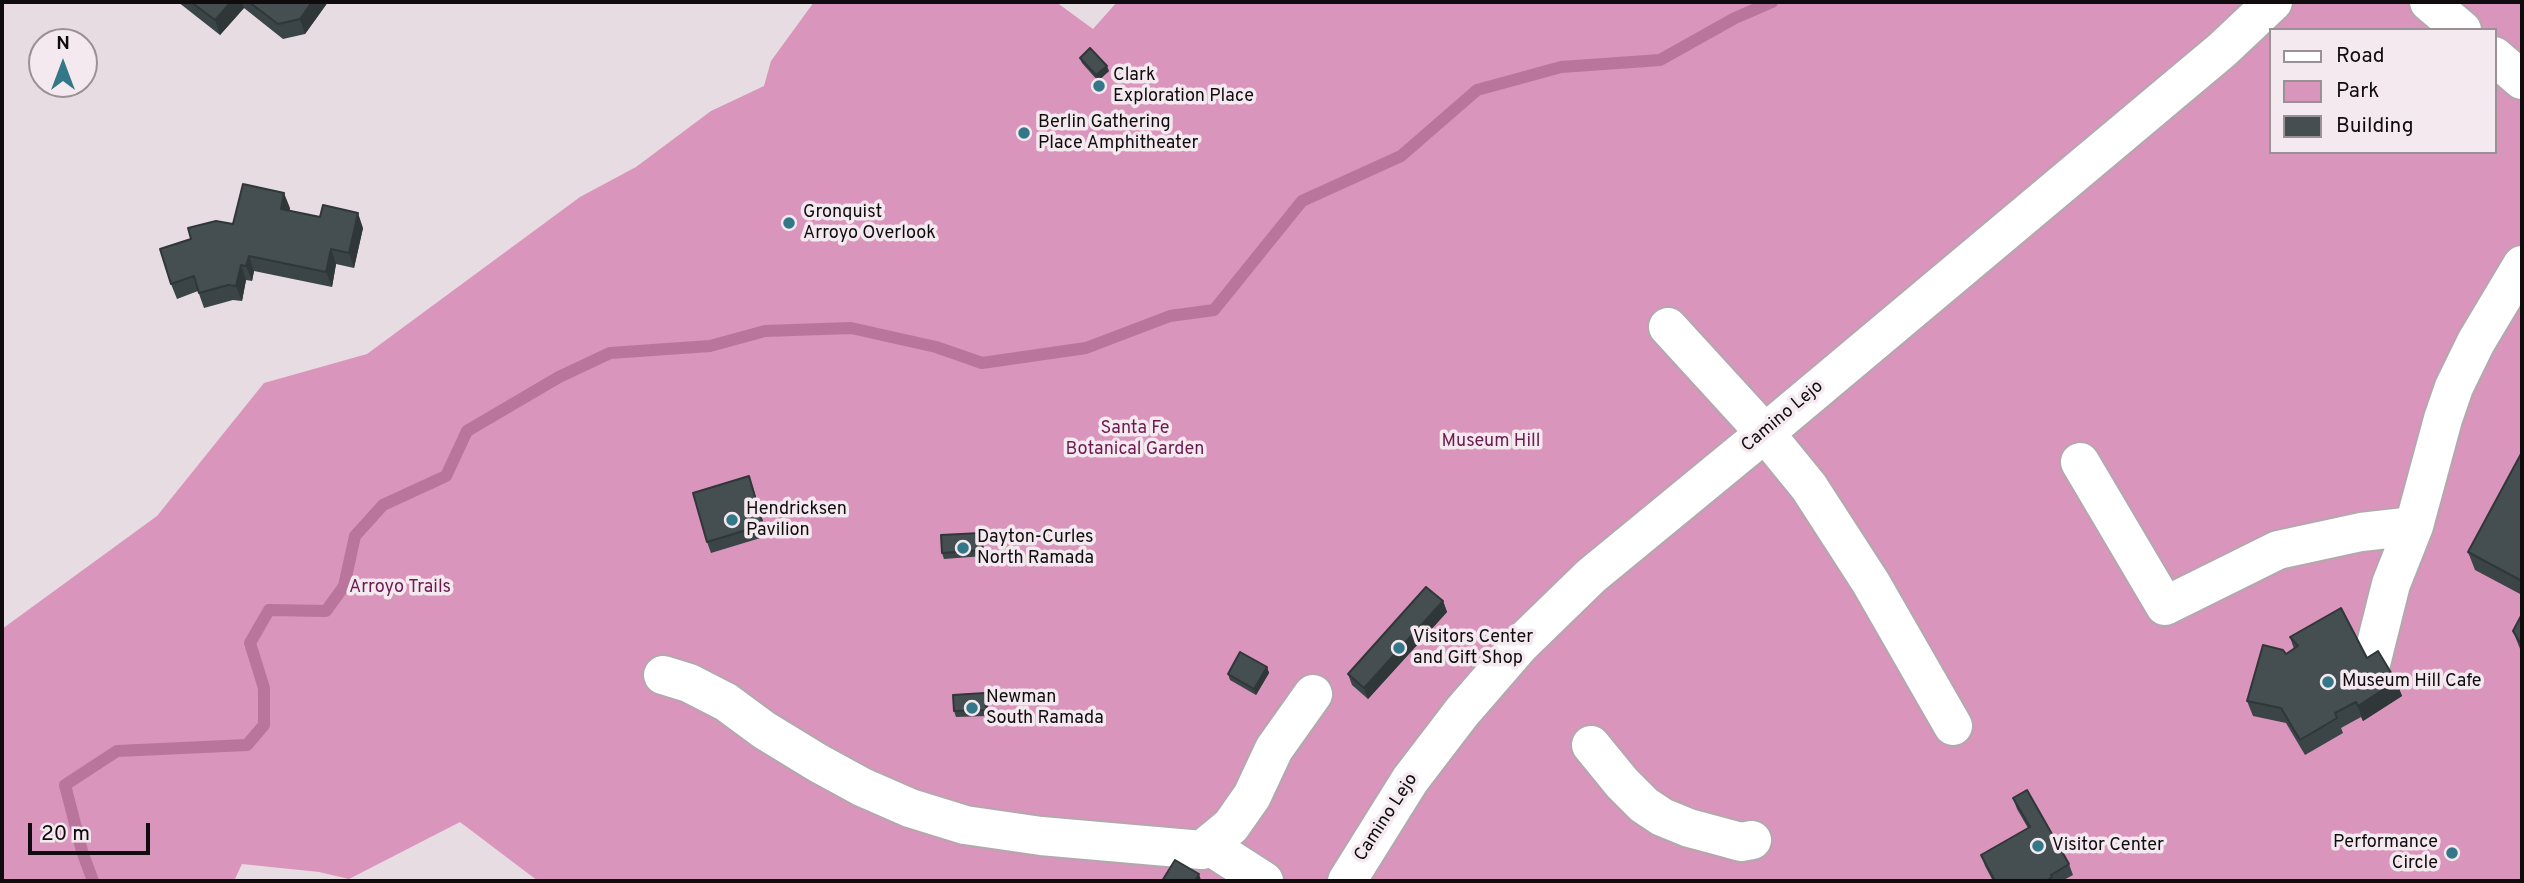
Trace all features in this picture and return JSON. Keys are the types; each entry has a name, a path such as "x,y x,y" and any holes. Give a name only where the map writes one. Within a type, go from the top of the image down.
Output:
{"street":[{"name":"Camino Lejo","path":"1347,881 1410,780 1462,712 1520,645 1591,576 2222,50 2273,2"},
{"path":"2429,2 2460,28"},
{"path":"2496,58 2522,80"},
{"path":"2370,668 2391,584 2414,526 2454,387 2476,342 2522,265"},
{"path":"1668,327 1765,433 1809,486 1851,551 1953,726"},
{"path":"2080,462 2165,606 2278,550 2361,532 2414,526"},
{"path":"663,675 689,682 726,702 764,730 818,763 862,787 910,808 965,825 1041,836 1202,850 1231,825 1245,806 1274,749 1313,694"},
{"path":"1591,745 1622,783 1644,805 1662,817 1689,828 1741,842 1752,840"},
{"path":"1208,845 1265,881"}],"green space":[{"name":"Museum Hill","path":"814,2 1056,2 1093,29 1117,2 2522,2 2522,881 538,881 460,822 349,879 319,872 242,864 234,881 2,881 2,629 157,516 264,383 367,354 580,197 636,167 711,111 764,86 771,61"}],"building":[{"path":"191,2 231,2 215,20"},
{"path":"249,2 312,2 300,19 278,24"},
{"path":"1090,48 1107,66 1096,75 1080,58"},
{"path":"243,184 284,193 281,209 320,217 323,205 358,213 349,253 331,249 326,272 249,256 246,266 241,265 236,286 228,285 199,293 194,276 171,284 160,249 191,239 188,228 216,221 233,224"},
{"path":"2522,452 2522,581 2468,552"},
{"name":"Hendricksen Pavilion","path":"749,476 763,525 707,542 693,493"},
{"name":"Dayton-Curles North Ramada","path":"981,533 982,550 942,553 941,535"},
{"path":"1426,587 1443,601 1364,688 1348,674"},
{"name":"Museum Hill Cafe","path":"2341,608 2367,658 2378,651 2396,681 2358,706 2356,702 2335,713 2337,718 2300,740 2281,708 2247,701 2263,645 2283,650 2286,654 2298,646 2290,637"},
{"path":"2522,614 2522,646 2513,631"},
{"path":"1240,652 1267,667 1254,689 1228,674"},
{"name":"Newman South Ramada","path":"985,693 986,710 954,711 953,695"},
{"name":"Visitor Center","path":"2027,790 2069,864 2046,881 1995,881 1981,855 2030,827 2013,798"},
{"path":"1175,860 1199,874 1195,881 1162,881"}],"waterway":[{"path":"93,881 82,851 65,785 117,751 247,745 264,725 264,688 250,643 269,610 326,611 344,586 355,536 383,505 446,476 467,431 559,377 610,353 710,346 765,331 851,328 936,347 982,363 1086,348 1170,316 1214,310 1302,201 1401,156 1477,90 1561,67 1660,60 1735,18 1772,2"}],"place":[{"name":"Clark Exploration Place","path":"1099,86"},
{"name":"Berlin Gathering Place Amphitheater","path":"1024,133"},
{"name":"Gronquist Arroyo Overlook","path":"789,223"},
{"name":"Hendricksen Pavilion","path":"732,520"},
{"name":"Dayton-Curles North Ramada","path":"963,548"},
{"name":"Visitors Center and Gift Shop","path":"1399,648"},
{"name":"Museum Hill Cafe","path":"2328,682"},
{"name":"Newman South Ramada","path":"972,708"},
{"name":"Visitor Center","path":"2038,846"},
{"name":"Performance Circle","path":"2452,853"}],"park label":[{"name":"Santa Fe Botanical Garden","path":"1135,439"},
{"name":"Arroyo Trails","path":"400,588"}]}
